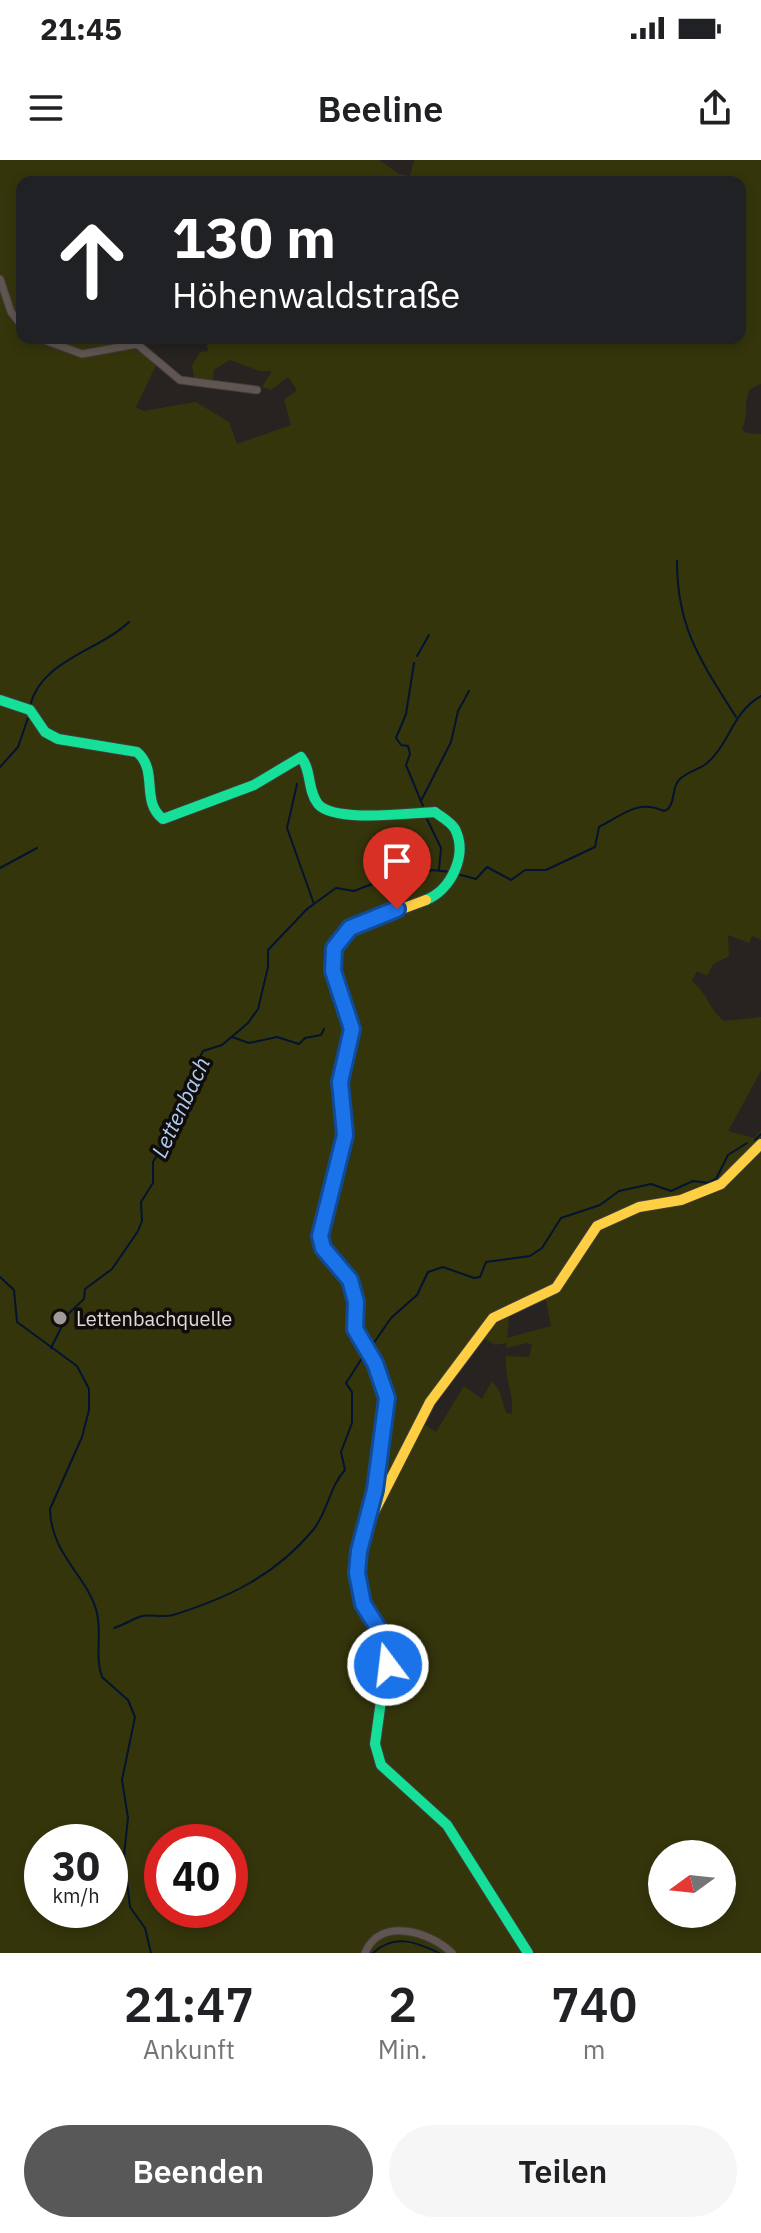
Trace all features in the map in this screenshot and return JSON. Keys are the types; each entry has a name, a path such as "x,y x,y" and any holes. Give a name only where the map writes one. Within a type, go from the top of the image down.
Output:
{"street":[{"path":"0,279 16,318"},
{"path":"55,344 82,354 137,344 180,380 257,390"},
{"path":"0,700 30,710 45,732 58,739 137,752 144,757 150,769 150,807 152,813 163,819 261,782 301,757 307,763 312,794 325,810 381,815 426,810 443,815 454,827 459,846 456,867 445,888 431,898 350,928 337,941 332,960 352,1029 340,1082 345,1135 320,1236 323,1248 350,1280 356,1302 355,1329 368,1351 387,1408 367,1523 357,1561 363,1604 385,1639 388,1650 376,1733 377,1754 389,1775 447,1825 528,1953"},
{"path":"367,1523 398,1469 430,1402 493,1318 556,1288 597,1226 639,1207 681,1200 721,1184 761,1144"},
{"path":"365,1953 375,1940 401,1931 423,1934 452,1953"}],"shaded area":[{"path":"0,160 379,160 399,174 410,176 414,160 761,160 761,384 750,389 742,429 746,433 761,434 761,940 752,936 749,943 728,935 729,956 713,964 707,976 697,971 692,981 724,1021 761,1017 761,1071 728,1131 754,1138 761,1130 761,1953 0,1953","holes":["545,1296 551,1326 507,1338 510,1310","478,1334 495,1345 506,1343 507,1348 527,1343 532,1345 529,1357 506,1356 512,1414 506,1413 499,1390 492,1381 482,1399 464,1386 436,1432 420,1421"]}],"waterway":[{"path":"677,561 681,606 693,644 736,717"},
{"path":"30,706 36,690 58,667 129,622"},
{"path":"417,656 429,635"},
{"path":"414,663 406,714 396,738 401,745 408,746 410,754 406,765 423,806"},
{"path":"422,799 451,742 458,711 469,691"},
{"name":"Lettenbach","path":"457,874 476,879 487,867 511,880 525,870 546,870 595,847 599,827 623,814 646,807 668,809 679,780 714,756 737,719 761,696"},
{"path":"0,767 18,747 28,718"},
{"path":"297,784 287,828 314,904"},
{"path":"426,817 441,848 439,870"},
{"path":"0,868 37,848"},
{"name":"Lettenbach","path":"51,1348 68,1314 84,1299 85,1289 112,1269 138,1231 142,1221 141,1202 153,1183 153,1162 166,1140 178,1100 203,1051 222,1045 248,1023 258,1009 268,967 268,950 307,909 336,888 354,891 372,884 387,887 432,870 451,872"},
{"path":"232,1037 249,1043 277,1037 299,1044 305,1038 321,1035 324,1029"},
{"path":"755,1140 761,1134"},
{"path":"371,1347 391,1318 417,1295 428,1272 443,1267 474,1278 480,1277 486,1262 530,1256 542,1248 561,1218 600,1205 619,1191 651,1184 671,1191 693,1181 708,1183 716,1179 728,1155 747,1143"},
{"path":"0,1277 14,1290 17,1322 77,1366 89,1389 89,1410 82,1437 50,1509 56,1539 96,1609 102,1677 128,1700 135,1717 122,1780 128,1818 124,1855 130,1907 145,1928 151,1953"},
{"path":"114,1628 142,1616 173,1615 213,1601 250,1583 299,1546 318,1523 335,1484 345,1470 341,1452 352,1423 352,1392 346,1383 364,1355"},
{"path":"373,1953 397,1941 414,1943 439,1953"}],"traffic: fast":[{"path":"0,700 30,710 45,732 58,739 137,752 147,768 152,804 163,819 254,785 301,757 315,799 327,810 373,816 435,812 455,829 459,839 458,860 450,880 426,900"},
{"path":"342,1107 345,1135 320,1236 323,1248 350,1280 356,1302 355,1329 375,1363 387,1398 375,1490 357,1573 363,1604 388,1650 375,1744 381,1765 447,1825 528,1953"}],"traffic: slow":[{"path":"342,1107 340,1082 352,1029 333,971 334,948 350,928 426,900"},
{"path":"373,1514 430,1402 493,1318 556,1288 597,1226 639,1207 681,1200 721,1184 761,1144"}],"place":[{"name":"Lettenbachquelle","path":"60,1318"}],"route":[{"path":"388,1665 385,1639 363,1604 357,1573 359,1551 375,1490 387,1398 375,1363 355,1329 356,1302 350,1280 340,1264 323,1248 320,1230 345,1135 346,1117 340,1082 352,1029 350,1013 333,971 334,948 350,928 397,909"}]}
